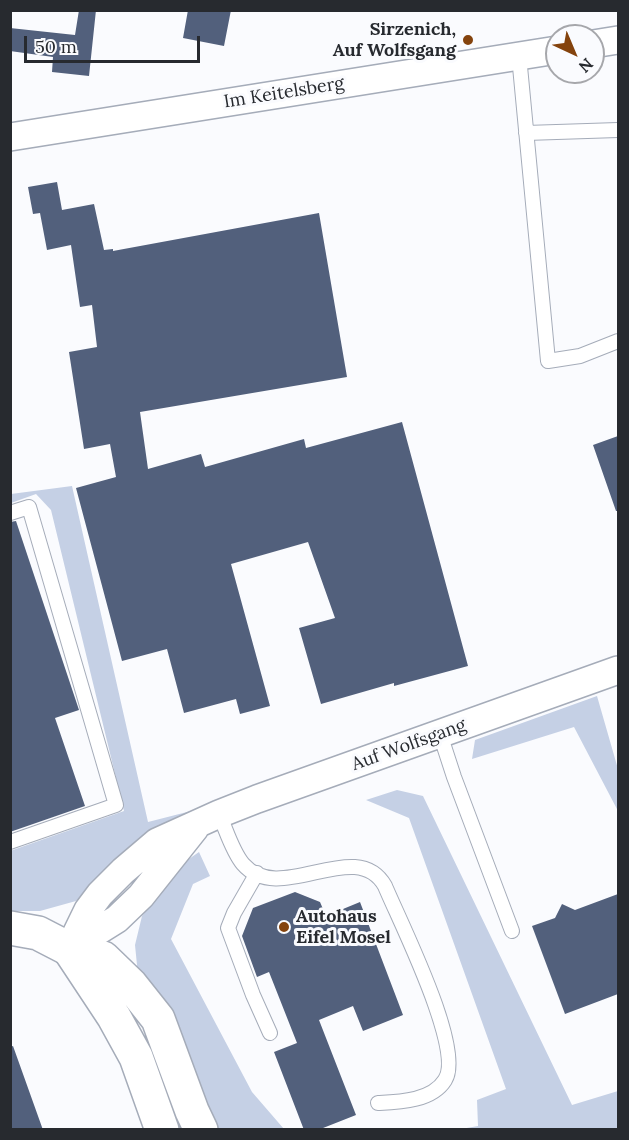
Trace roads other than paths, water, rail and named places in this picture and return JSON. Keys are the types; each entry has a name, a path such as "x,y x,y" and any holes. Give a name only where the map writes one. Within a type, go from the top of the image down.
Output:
{"main road":[{"path":"10,928 38,933 69,949 103,958 131,985 158,1019 201,1130"},
{"path":"69,949 114,1017 136,1057 162,1130"}],"street":[{"name":"Im Keitelsberg","path":"10,137 545,52"},
{"name":"Auf Wolfsgang","path":"209,818 618,670"},
{"path":"69,949 117,919 141,896 209,818"}],"lane":[{"path":"519,56 548,361 579,356 618,341"},
{"path":"526,133 618,130"},
{"path":"10,513 29,507 116,805 10,842"},
{"path":"440,734 512,931"},
{"path":"209,818 240,861 248,869 257,873 273,878 290,878 357,866 374,872 385,885 441,1020 448,1048 449,1066 446,1080 433,1092 417,1098 378,1103"},
{"path":"257,873 230,922 228,932 270,1033"}],"place":[{"name":"Sirzenich, Auf Wolfsgang","path":"468,40"},
{"name":"Autohaus Eifel Mosel","path":"284,927"}]}
